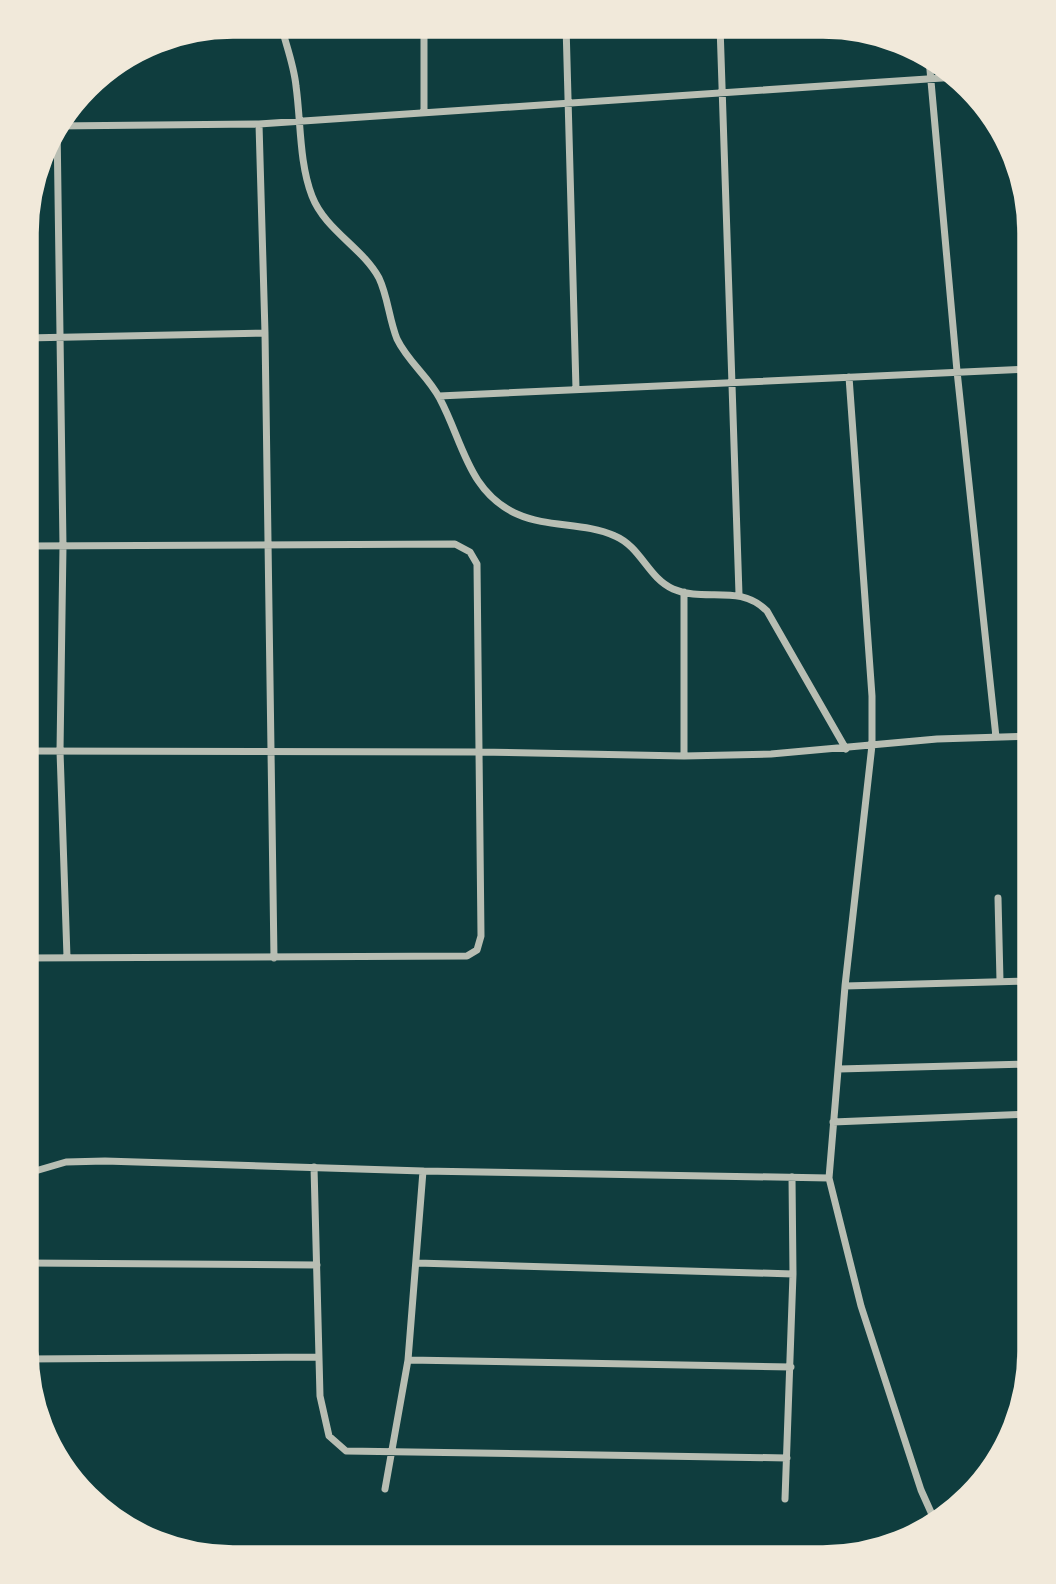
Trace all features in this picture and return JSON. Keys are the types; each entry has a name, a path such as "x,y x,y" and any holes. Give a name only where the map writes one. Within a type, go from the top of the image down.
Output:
{"street":[{"path":"284,37 296,83 305,169 312,197 330,223 378,277 398,341 414,368 439,396 481,489 496,502 537,521 614,536 630,545 661,582 684,592 739,594 749,597 767,611 846,749"},
{"path":"424,37 424,112"},
{"path":"566,37 576,390"},
{"path":"720,37 739,594"},
{"path":"930,69 957,371 996,737"},
{"path":"70,125 259,124 721,90 943,78"},
{"path":"259,124 269,545 274,958"},
{"path":"56,149 63,546 60,751 67,957"},
{"path":"37,338 265,333"},
{"path":"439,396 1019,369"},
{"path":"849,377 872,696 872,745 845,986 829,1178 861,1306 921,1490 932,1514"},
{"path":"37,546 455,544 470,552 477,564 481,936 477,950 467,956 37,958"},
{"path":"684,592 684,756"},
{"path":"37,751 478,752 684,756 846,749 1019,736"},
{"path":"999,898 1000,981"},
{"path":"845,986 1019,981"},
{"path":"839,1069 1019,1064"},
{"path":"833,1122 1019,1114"},
{"path":"37,1170 66,1162 105,1161 423,1171 829,1178"},
{"path":"314,1167 317,1357 324,1426 335,1444 346,1451 359,1454 787,1458"},
{"path":"385,1489 408,1360 423,1171"},
{"path":"785,1499 791,1367 792,1177"},
{"path":"37,1263 317,1265"},
{"path":"417,1263 793,1274"},
{"path":"37,1359 317,1357"},
{"path":"408,1360 791,1367"}]}
